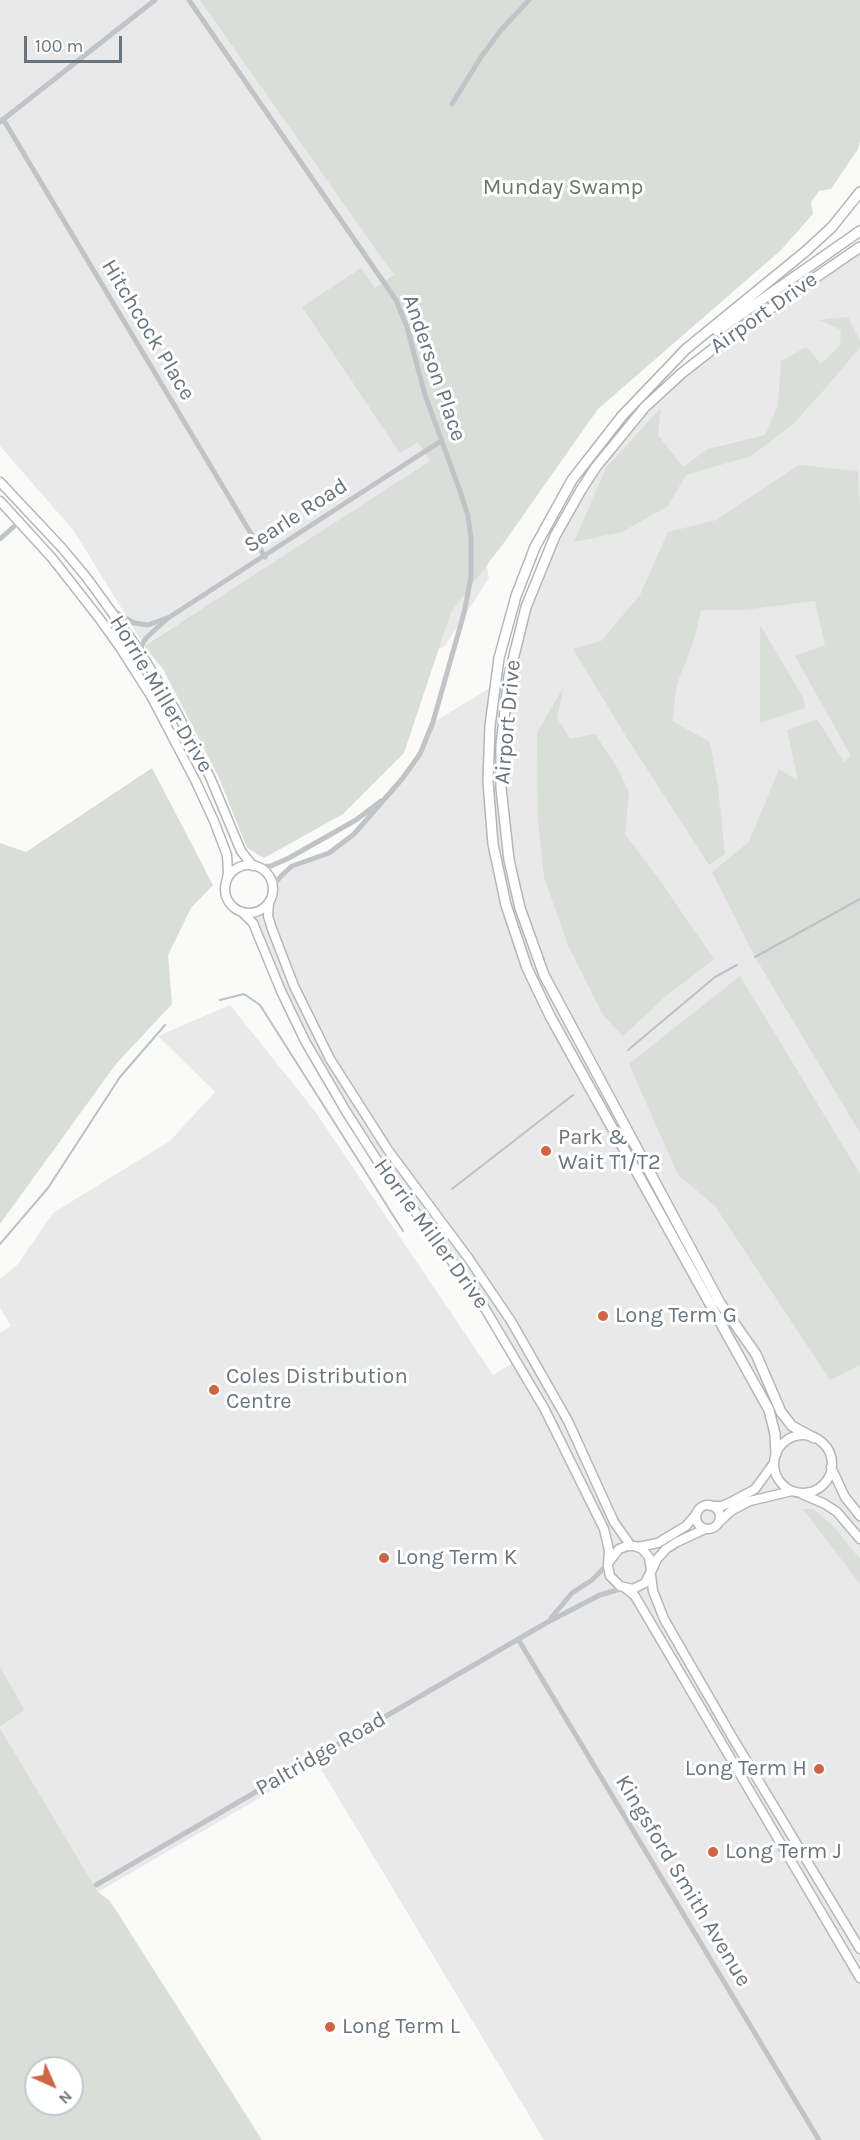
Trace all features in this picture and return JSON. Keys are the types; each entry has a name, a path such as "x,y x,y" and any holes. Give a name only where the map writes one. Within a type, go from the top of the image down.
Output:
{"highway":[{"path":"638,398 694,342 821,237 860,192"},
{"path":"638,398 705,340 860,231"},
{"name":"Airport Drive","path":"814,1438 792,1426 778,1407 759,1359 724,1309 544,975 520,908 509,860 501,788 501,745 509,676 526,607 555,536 580,490 596,467 645,407 682,373 723,340 860,248"},
{"name":"Airport Drive","path":"638,398 605,436 563,495 535,547 516,596 499,658 490,717 488,782 492,833 506,905 534,984 768,1410 775,1434 775,1459"}],"main road":[{"name":"Horrie Miller Drive","path":"0,482 62,548 139,650 176,711 210,777 242,852 256,866"},
{"name":"Horrie Miller Drive","path":"0,501 52,558 105,626 122,649 165,721 224,845 228,863 226,883"},
{"path":"256,866 268,875 273,888 269,902 257,911 242,912 226,898 226,883 228,877 239,867 256,866"},
{"name":"Horrie Miller Drive","path":"269,902 268,916 294,986 330,1059 388,1150 469,1259 511,1321 568,1421 614,1522 635,1546"},
{"name":"Horrie Miller Drive","path":"242,912 253,923 305,1041 347,1113 377,1160 477,1295 544,1408 604,1529 609,1562"},
{"path":"860,1516 845,1497 831,1466 827,1449 814,1438 802,1436 791,1438 782,1445 755,1489 722,1506 704,1506 686,1526 666,1539 658,1543 619,1549 609,1562 610,1576 634,1596 642,1608 860,1978"},
{"path":"775,1459 775,1473 780,1482 837,1512 860,1539"},
{"path":"624,1588 633,1589 648,1580 657,1559 677,1542 705,1529 713,1528 731,1511 750,1501 812,1491 821,1486 828,1477 831,1466"},
{"path":"711,1506 719,1513 718,1523"},
{"path":"697,1513 698,1523 705,1529"},
{"path":"635,1546 649,1557 652,1591 664,1619 860,1949"}],"street":[{"path":"2,121 154,0"},
{"name":"Anderson Place","path":"189,0 396,300 407,327 425,395 468,516 471,538 471,578 464,613 434,722 420,754 369,819 346,841 329,852 292,866 273,888"},
{"path":"452,104 501,30 529,0"},
{"name":"Hitchcock Place","path":"2,121 265,557"},
{"name":"Searle Road","path":"139,650 146,638 168,618 441,441"},
{"path":"0,539 20,522"},
{"name":"Searle Road","path":"110,609 134,623 148,624 168,618"},
{"name":"Anderson Place","path":"256,866 278,863 339,830 368,811 393,789"},
{"name":"Paltridge Road","path":"546,1623 572,1593 592,1580 609,1562"},
{"name":"Paltridge Road","path":"96,1886 546,1623 593,1599 624,1588"},
{"name":"Kingsford Smith Avenue","path":"518,1639 819,2140"}],"shaded area":[{"path":"0,0 380,0 398,277 481,540 489,578 445,646 352,692 269,566 144,645 74,531 0,446"},
{"path":"860,248 860,2140 544,2140 318,1764 98,1892 0,1728 25,1710 0,1667 0,1333 11,1326 0,1308 0,1279 18,1264 53,1213 170,1141 215,1092 158,1036 230,1005 314,1110 493,1375 513,1363 473,1300 347,1124 309,1060 276,993 255,937 242,912 257,911 264,907 272,888 292,867 320,856 346,841 411,767 434,722 509,676 526,607 581,490 664,388"}],"green space":[{"name":"Munday Swamp","path":"200,0 860,0 860,141 858,149 831,189 819,191 811,202 813,214 780,251 598,409 503,544 451,612 404,753 343,814 264,858 247,848 220,780 163,669 144,646 430,461 418,442 400,453 302,307 361,268 375,288 394,275"},
{"path":"848,317 860,341 860,347 792,425 751,456 686,475 668,506 622,532 574,542 606,468 661,408 658,435 683,467 708,449 765,435 778,406 781,361 806,347 821,364 840,345 841,330 819,320"},
{"path":"799,465 858,471 860,507 860,1133 755,957 712,872 749,842 779,769 798,781 787,730 817,719 844,762 851,756 795,656 825,645 815,601 744,610 701,610 693,643 677,684 672,721 710,742 718,787 725,854 709,865 573,649 601,641 640,595 668,532 716,520"},
{"path":"760,625 803,697 805,708 760,723"},
{"path":"564,686 557,718 570,739 595,734 618,769 629,792 625,834 714,959 666,996 623,1036 603,1015 568,945 544,877 538,819 537,733"},
{"path":"152,768 213,885 191,908 168,955 172,1004 116,1064 0,1224 0,843 26,852"},
{"path":"740,976 860,1174 860,1365 830,1380 715,1206 678,1175 629,1064"},
{"path":"803,1509 813,1509 833,1526 860,1559 860,1584"},
{"path":"0,1667 25,1710 0,1727"},
{"path":"0,1728 98,1892 110,1901 262,2140 0,2140"}],"waterway":[{"path":"755,957 860,899"},
{"path":"628,1050 715,977 737,965"},
{"path":"220,1000 244,994 260,1005 403,1231"},
{"path":"0,1244 48,1188 120,1077 165,1025"},
{"path":"452,1189 573,1095"}],"place":[{"name":"Park & Wait T1/T2","path":"546,1151"},
{"name":"Long Term G","path":"603,1316"},
{"name":"Coles Distribution Centre","path":"214,1390"},
{"name":"Long Term K","path":"384,1558"},
{"name":"Long Term H","path":"819,1769"},
{"name":"Long Term J","path":"713,1852"},
{"name":"Long Term L","path":"330,2027"}]}
